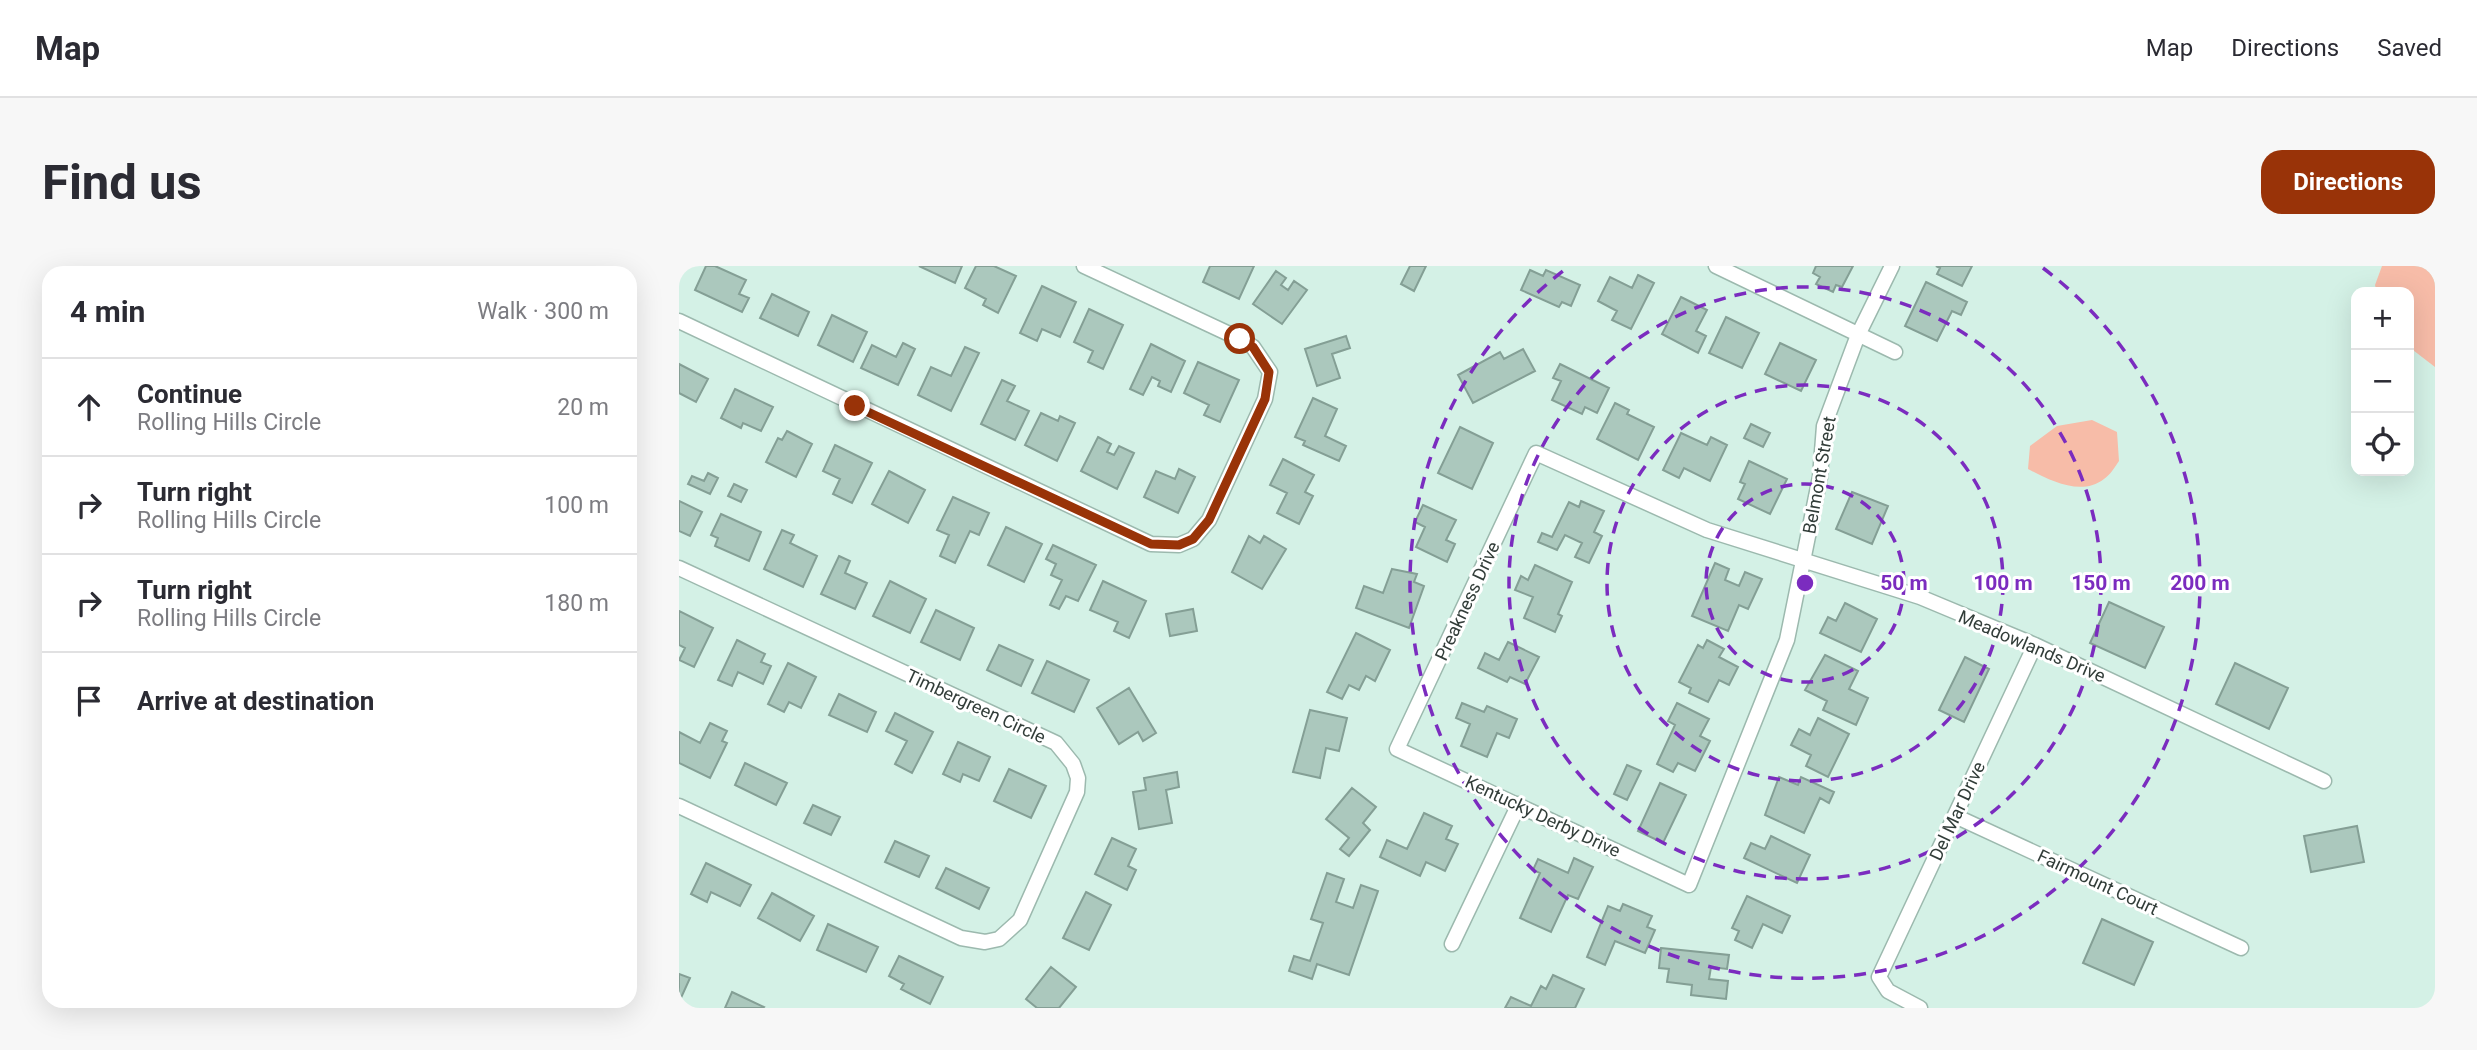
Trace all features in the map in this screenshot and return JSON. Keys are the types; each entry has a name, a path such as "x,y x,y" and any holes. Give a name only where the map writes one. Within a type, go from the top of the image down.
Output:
{"street":[{"path":"679,321 1151,544 1179,545 1193,539 1209,520 1265,399 1269,372 1253,347 1240,339 1084,266"},
{"path":"1716,266 1895,352"},
{"name":"Belmont Street","path":"1689,885 1787,640 1820,477 1824,426 1858,335 1892,266"},
{"name":"Meadowlands Drive","path":"1536,453 1707,530 1920,597 2035,645 2324,781"},
{"name":"Preakness Drive","path":"1397,749 1536,453"},
{"name":"Timbergreen Circle","path":"679,568 1055,743 1073,764 1078,778 1075,803 1020,920 999,939 985,942 961,939 679,806"},
{"name":"Del Mar Drive","path":"1920,1008 1888,991 1879,977 2035,645"},
{"name":"Kentucky Derby Drive","path":"1397,749 1689,885"},
{"path":"1452,944 1519,804"},
{"name":"Fairmount Court","path":"1955,816 2241,948"}],"shaded area":[{"path":"2382,266 2435,266 2435,367 2414,351 2414,287 2375,285"},
{"path":"2092,420 2117,432 2119,461 2106,477 2095,484 2075,487 2055,482 2028,469 2030,446 2057,426"}],"building":[{"path":"706,266 715,266 746,280 739,294 749,298 742,312 695,290"},
{"path":"919,266 962,266 955,283"},
{"path":"976,266 994,266 1016,276 998,313 983,305 986,299 965,288"},
{"path":"1210,266 1254,266 1239,299 1203,282"},
{"path":"1410,266 1426,266 1414,291 1401,284"},
{"path":"1816,266 1853,266 1842,287 1836,285 1833,292 1816,284 1820,277 1813,273"},
{"path":"1936,266 1972,266 1962,286 1937,274 1940,268"},
{"path":"1530,270 1543,276 1546,270 1580,285 1571,306 1562,302 1559,307 1521,290"},
{"path":"1276,271 1286,278 1281,285 1288,290 1294,281 1307,290 1282,324 1253,304"},
{"path":"1638,275 1654,283 1631,329 1612,320 1617,311 1598,301 1610,277 1632,288"},
{"path":"1926,282 1967,302 1961,315 1952,311 1937,341 1905,326"},
{"path":"1042,286 1076,302 1060,337 1042,329 1037,341 1020,333"},
{"path":"772,294 809,312 798,336 760,318"},
{"path":"1681,297 1707,310 1696,331 1706,336 1698,353 1662,334"},
{"path":"1089,309 1123,325 1103,369 1088,362 1093,351 1074,342"},
{"path":"832,315 867,332 853,362 818,345"},
{"path":"1726,317 1759,333 1742,368 1709,353"},
{"path":"1346,336 1350,348 1332,354 1340,378 1317,386 1305,349"},
{"path":"903,343 915,349 898,385 861,368 872,345 896,357"},
{"path":"1780,343 1816,360 1801,391 1765,374"},
{"path":"1151,344 1185,361 1171,392 1158,386 1160,381 1152,377 1143,395 1130,389"},
{"path":"965,347 979,353 951,411 918,395 931,367 951,376"},
{"path":"1523,349 1535,371 1473,403 1458,375 1500,352 1504,359"},
{"path":"1198,362 1239,380 1220,422 1204,415 1209,405 1184,393"},
{"path":"679,364 708,379 696,402 679,393"},
{"path":"1560,364 1609,388 1597,413 1585,407 1582,414 1552,400 1561,381 1553,378"},
{"path":"1002,380 1015,386 1007,401 1029,411 1015,440 981,424"},
{"path":"735,389 773,407 761,431 743,423 741,428 721,418"},
{"path":"1313,398 1337,409 1325,436 1346,446 1339,461 1303,445 1305,441 1295,437"},
{"path":"1615,403 1629,410 1627,414 1654,427 1638,460 1597,439"},
{"path":"1041,413 1058,421 1060,416 1075,423 1057,461 1025,445"},
{"path":"1751,424 1770,433 1763,447 1744,438"},
{"path":"1460,427 1493,443 1472,489 1438,473"},
{"path":"787,431 812,444 796,477 766,462 778,438 782,440"},
{"path":"1681,433 1707,445 1711,437 1727,445 1710,481 1684,468 1679,478 1663,470"},
{"path":"1098,437 1111,444 1107,452 1114,455 1119,446 1134,453 1117,489 1081,471"},
{"path":"835,445 872,463 852,503 833,494 840,479 823,471"},
{"path":"1283,459 1314,475 1305,492 1313,496 1299,524 1277,513 1287,493 1270,485"},
{"path":"1749,461 1787,479 1770,514 1738,499 1745,484 1740,482"},
{"path":"1179,469 1195,477 1178,513 1144,497 1156,471 1175,479"},
{"path":"889,471 925,490 908,523 872,504"},
{"path":"708,473 718,478 710,494 688,484 692,476 704,481"},
{"path":"734,484 747,490 741,502 728,496"},
{"path":"1852,492 1888,506 1872,544 1836,529"},
{"path":"953,497 989,513 979,535 970,531 955,563 940,556 949,535 937,530"},
{"path":"679,501 702,512 690,536 679,531"},
{"path":"1581,501 1604,511 1594,532 1602,536 1589,563 1575,557 1582,543 1565,535 1557,550 1538,542 1542,533 1552,537 1569,502 1579,507"},
{"path":"1423,505 1456,520 1446,540 1455,544 1447,562 1416,547 1425,527 1415,522"},
{"path":"721,514 761,532 749,561 715,546 718,538 711,535"},
{"path":"1006,527 1042,544 1024,582 988,565"},
{"path":"782,530 794,535 790,543 817,556 803,587 764,569"},
{"path":"1249,536 1260,543 1264,536 1286,549 1262,589 1232,572"},
{"path":"1053,545 1096,565 1078,601 1066,596 1059,609 1050,605 1062,580 1051,575 1056,564 1046,559"},
{"path":"839,556 850,561 845,573 867,583 855,609 821,594"},
{"path":"1715,563 1729,569 1725,580 1739,586 1745,572 1762,579 1748,609 1739,605 1728,631 1692,616"},
{"path":"1535,565 1572,582 1558,614 1562,616 1555,632 1524,618 1533,597 1515,590 1521,576 1528,580"},
{"path":"1392,569 1417,574 1414,582 1424,586 1409,628 1356,608 1364,586 1383,593"},
{"path":"890,581 926,599 910,633 873,616"},
{"path":"1103,581 1146,601 1129,638 1114,631 1118,622 1090,610"},
{"path":"2109,602 2164,627 2145,668 2090,643"},
{"path":"1845,603 1877,619 1861,652 1820,633 1828,617 1836,621"},
{"path":"1193,609 1197,631 1170,636 1166,614"},
{"path":"936,610 974,628 960,660 921,642"},
{"path":"679,611 713,628 694,667 679,660 685,648 679,645"},
{"path":"1356,633 1390,650 1375,681 1366,676 1359,690 1349,685 1342,699 1327,692"},
{"path":"737,640 765,654 761,662 771,666 763,684 738,672 732,686 718,680"},
{"path":"1707,640 1724,649 1719,657 1738,667 1729,685 1719,680 1708,702 1689,693 1691,688 1679,682 1698,645 1703,648"},
{"path":"1508,642 1539,657 1525,684 1510,677 1507,682 1478,668 1485,653 1499,660"},
{"path":"999,645 1033,660 1021,686 987,670"},
{"path":"1825,655 1858,671 1849,689 1868,698 1856,725 1823,710 1827,701 1805,690"},
{"path":"1965,657 1989,669 1964,722 1939,710"},
{"path":"1047,661 1089,680 1074,712 1032,693"},
{"path":"788,663 816,677 801,708 789,702 784,712 768,704"},
{"path":"2235,663 2288,688 2269,729 2216,704"},
{"path":"1129,688 1156,733 1143,741 1138,732 1119,744 1097,708"},
{"path":"839,694 876,712 867,732 829,715"},
{"path":"1462,703 1484,712 1487,706 1517,719 1509,738 1497,733 1487,757 1461,746 1470,724 1456,718"},
{"path":"1677,703 1709,719 1700,736 1710,741 1695,771 1678,763 1673,772 1657,764 1675,725 1668,721"},
{"path":"1310,710 1347,718 1339,751 1326,748 1320,778 1293,772"},
{"path":"895,713 933,732 912,773 895,764 907,741 886,731"},
{"path":"1818,718 1849,734 1828,777 1806,766 1811,755 1791,745 1799,729 1810,735"},
{"path":"710,723 727,731 722,741 727,743 710,778 679,763 679,732 700,743"},
{"path":"958,742 990,757 979,781 963,774 960,782 943,774"},
{"path":"745,763 787,783 776,805 735,785"},
{"path":"1627,765 1641,771 1627,800 1614,794"},
{"path":"1009,769 1046,786 1031,818 994,801"},
{"path":"1177,772 1179,787 1166,790 1172,823 1139,829 1133,792 1146,790 1144,778"},
{"path":"1779,777 1798,785 1801,777 1834,792 1829,803 1820,798 1804,833 1765,815"},
{"path":"1660,783 1686,795 1663,843 1638,831"},
{"path":"1352,788 1376,807 1363,823 1370,830 1349,856 1340,849 1349,838 1326,819"},
{"path":"813,805 840,817 831,835 804,823"},
{"path":"1424,813 1452,826 1446,839 1458,844 1445,871 1426,862 1420,876 1380,857 1387,840 1407,849"},
{"path":"2357,826 2364,862 2311,872 2304,836"},
{"path":"1771,836 1810,855 1797,883 1744,858 1751,843 1765,849"},
{"path":"1112,838 1136,849 1128,866 1136,870 1127,890 1095,874"},
{"path":"895,841 929,856 919,877 885,862"},
{"path":"1574,858 1593,867 1578,899 1568,895 1551,932 1520,918 1540,873 1533,870 1538,859 1568,873"},
{"path":"706,863 751,885 740,906 711,892 707,902 691,894"},
{"path":"946,868 989,888 979,909 936,888"},
{"path":"1327,873 1344,879 1336,902 1353,908 1361,885 1378,891 1349,975 1317,964 1312,979 1289,971 1294,956 1310,961 1323,923 1311,919"},
{"path":"1086,892 1111,905 1089,950 1063,938"},
{"path":"772,893 814,916 800,941 758,918"},
{"path":"1747,896 1790,916 1782,933 1763,924 1752,948 1735,940 1739,931 1732,928"},
{"path":"1623,904 1652,916 1647,927 1655,930 1645,953 1615,941 1605,965 1587,957 1608,906 1620,911"},
{"path":"2102,919 2153,942 2134,985 2083,963"},
{"path":"828,924 878,947 866,972 817,950"},
{"path":"1661,948 1729,955 1727,969 1711,967 1709,979 1728,981 1726,999 1691,995 1692,985 1667,982 1669,969 1659,968"},
{"path":"899,956 943,977 930,1004 901,989 904,984 889,976"},
{"path":"1051,967 1076,987 1059,1008 1037,1008 1026,999"},
{"path":"679,974 690,978 680,1000 679,999"},
{"path":"1553,975 1584,989 1575,1008 1505,1008 1511,997 1531,1006 1541,986 1546,989"},
{"path":"732,992 764,1007 725,1008"}],"route":[{"path":"855,406 1151,544 1179,545 1193,539 1209,520 1269,386 1269,372 1263,359 1253,347 1240,339"}]}
